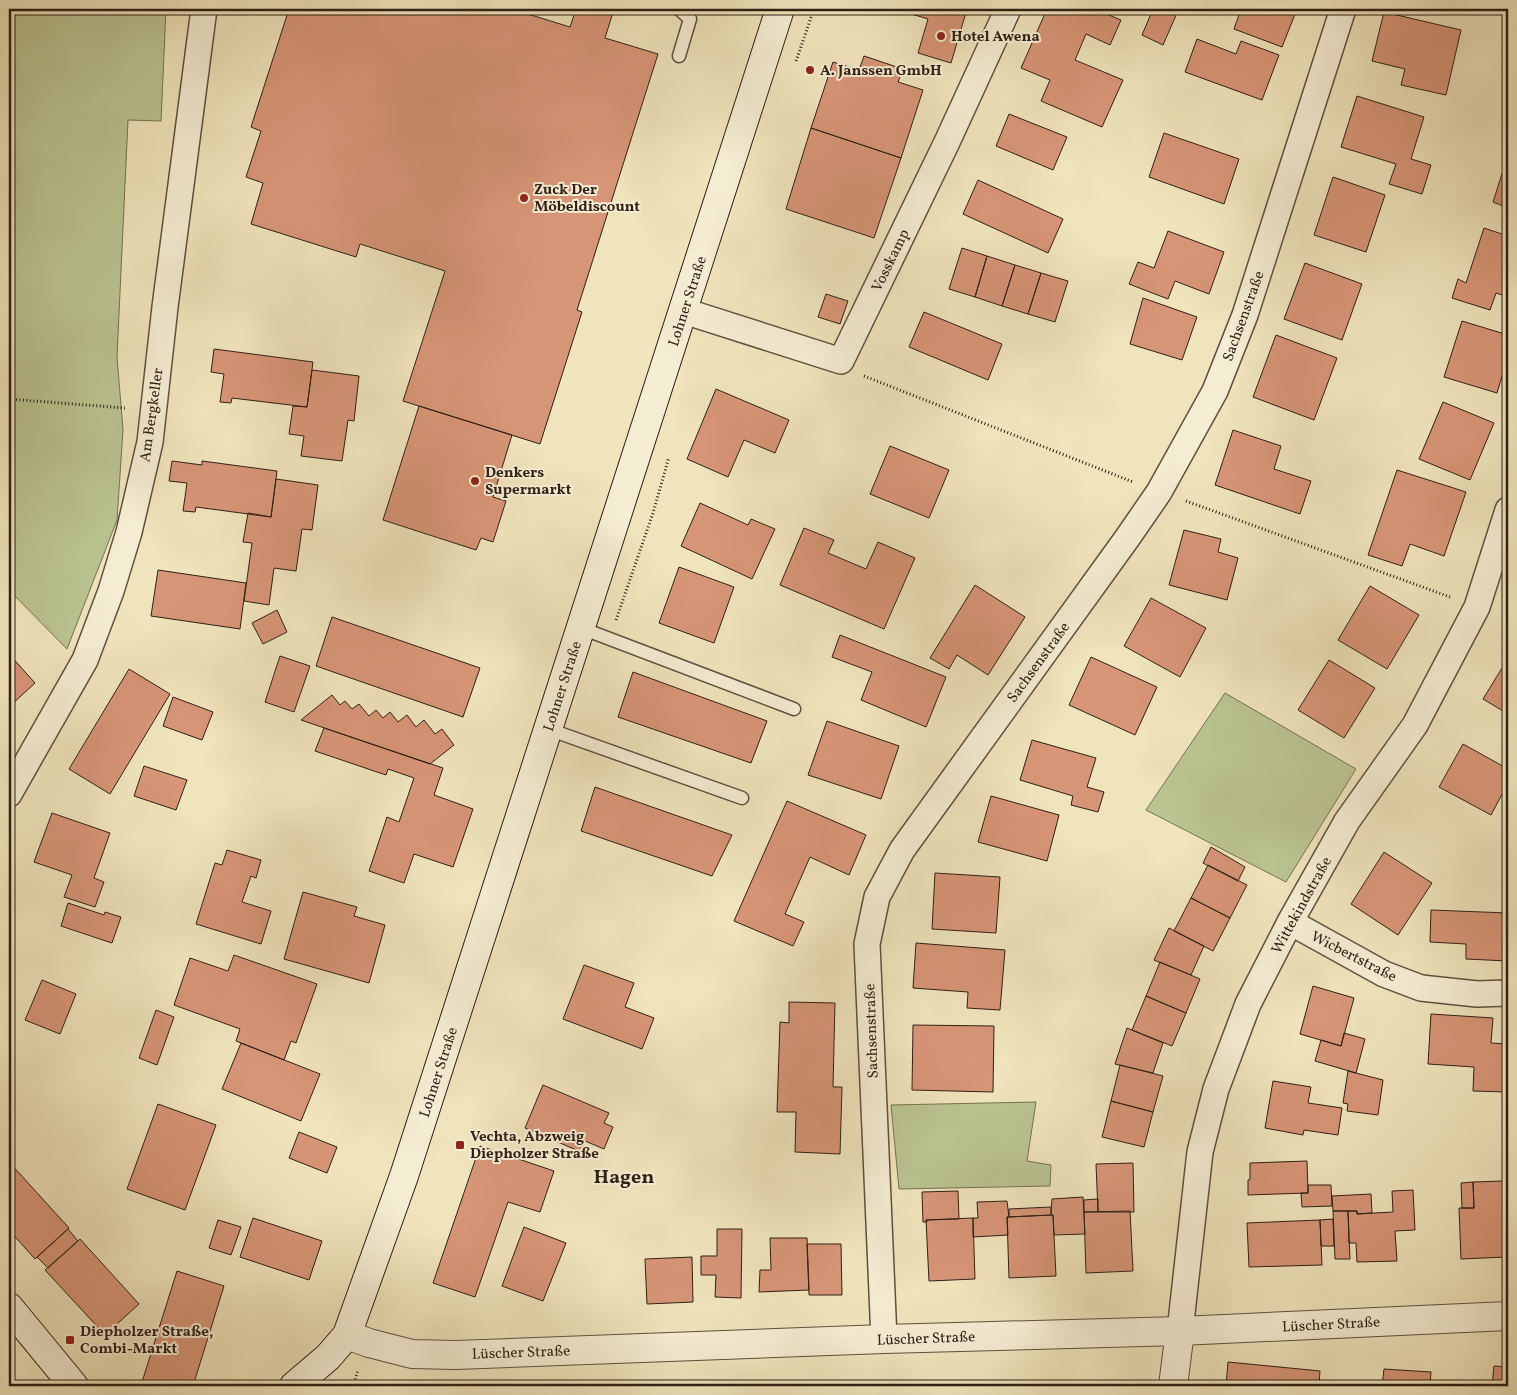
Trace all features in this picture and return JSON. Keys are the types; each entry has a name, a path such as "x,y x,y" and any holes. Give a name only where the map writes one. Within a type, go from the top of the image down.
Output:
{"main road":[{"name":"Lohner Straße","path":"294,1386 328,1357 347,1335 404,1176 780,9"},
{"path":"9,1307 74,1386"},
{"name":"Lüscher Straße","path":"347,1335 369,1343 412,1354 447,1355 884,1339 1180,1331 1508,1316"},
{"path":"1173,1386 1180,1331"},
{"name":"Lohner Straße","path":"314,1386 328,1357"}],"street":[{"name":"Am Bergkeller","path":"9,794 85,660 129,532 150,442 165,307 204,9"},
{"name":"Vosskamp","path":"684,311 841,361 947,142 1008,9"},
{"name":"Sachsenstraße","path":"884,1339 867,944 877,898 902,850 1123,545 1159,492 1215,391 1245,315 1343,9"},
{"name":"Wittekindstraße","path":"1180,1331 1200,1152 1216,1089 1248,1004 1290,922 1347,821 1420,716 1477,607 1508,510"},
{"name":"Wicbertstraße","path":"1290,922 1384,974 1421,988 1477,994 1508,993"}],"lane":[{"path":"679,56 690,19 680,9"},
{"path":"581,628 794,709"},
{"path":"548,729 742,798"}],"path":[{"path":"9,399 154,410"}],"green space":[{"path":"9,9 166,9 161,121 128,120 117,357 123,430 117,520 67,649 9,590"},
{"path":"1225,693 1356,769 1286,882 1146,810"},
{"path":"1036,1102 1027,1161 1051,1165 1050,1186 899,1189 891,1105"}],"building":[{"path":"289,9 315,9 334,15 336,9 512,9 570,27 576,9 614,9 605,38 658,54 577,310 582,312 540,444 403,401 445,271 360,244 356,257 251,224 263,183 246,177 261,131 251,127"},
{"name":"Hotel Awena","path":"895,9 967,9 951,63 918,53 928,19"},
{"path":"1047,9 1094,9 1121,20 1110,45 1086,34 1075,60 1123,80 1102,127 1041,101 1050,80 1021,68"},
{"path":"1153,9 1166,9 1177,13 1163,45 1142,35"},
{"path":"1241,9 1297,9 1282,47 1234,29"},
{"path":"1384,12 1461,30 1446,95 1401,85 1405,69 1372,61"},
{"path":"1197,39 1236,54 1241,41 1279,55 1262,100 1185,72"},
{"path":"864,56 903,69 898,82 923,90 901,158 811,128 833,62 859,70"},
{"path":"1357,96 1424,117 1411,159 1431,165 1422,194 1389,184 1396,164 1341,147"},
{"path":"1009,114 1067,137 1053,170 996,146"},
{"path":"811,128 901,158 874,238 786,209"},
{"path":"1164,133 1239,159 1224,204 1149,177"},
{"path":"1508,155 1508,208 1493,202"},
{"path":"1333,177 1385,195 1366,252 1314,235"},
{"path":"978,180 1063,219 1048,253 963,214"},
{"path":"1484,228 1508,236 1508,297 1496,293 1490,310 1452,298 1458,279 1466,283"},
{"path":"1168,231 1224,252 1209,294 1175,281 1168,299 1129,284 1138,262 1154,268"},
{"path":"962,248 987,256 975,297 949,289"},
{"path":"987,256 1015,265 1002,306 975,297"},
{"path":"1305,263 1362,284 1342,340 1284,319"},
{"path":"1015,265 1041,273 1028,314 1002,306"},
{"path":"1041,273 1068,281 1055,322 1028,314"},
{"path":"826,294 848,301 840,324 818,317"},
{"path":"1143,298 1197,317 1182,360 1130,344"},
{"path":"924,312 1002,344 988,380 909,347"},
{"path":"1462,321 1508,335 1508,356 1497,393 1444,377"},
{"path":"1276,335 1337,358 1314,420 1253,397"},
{"path":"214,349 313,362 307,407 232,398 231,403 220,402 224,374 211,372"},
{"path":"312,370 359,376 354,421 348,420 342,461 301,456 304,436 289,434 293,406 307,407"},
{"path":"716,389 789,420 775,453 744,440 728,477 687,459"},
{"path":"1443,402 1494,423 1470,480 1419,459"},
{"path":"419,406 512,435 493,497 506,501 493,542 481,538 476,550 383,520"},
{"path":"1233,430 1281,446 1274,469 1311,481 1300,514 1215,485"},
{"path":"890,446 949,470 929,518 870,494"},
{"path":"172,461 202,465 202,461 277,471 271,517 196,507 195,512 183,511 187,483 169,481"},
{"path":"1397,470 1466,492 1444,556 1410,544 1402,566 1368,555"},
{"path":"276,479 318,485 312,530 302,529 296,571 274,568 269,605 244,601 252,543 243,542 248,513 271,517"},
{"path":"700,503 748,525 751,519 775,529 752,579 681,546"},
{"path":"804,528 834,540 828,553 866,569 878,542 915,558 884,629 780,585"},
{"path":"1184,530 1221,539 1218,552 1238,558 1227,600 1169,585"},
{"path":"679,567 734,587 714,643 659,623"},
{"path":"158,570 246,583 240,629 151,616"},
{"path":"975,585 1025,617 988,675 957,655 949,669 930,658"},
{"path":"1370,586 1419,615 1387,669 1338,640"},
{"path":"1151,598 1206,628 1180,677 1124,646"},
{"path":"277,610 287,632 263,644 252,623"},
{"path":"332,617 480,668 463,717 316,666"},
{"path":"840,635 946,677 926,727 861,700 872,672 832,657"},
{"path":"9,654 35,683 9,707"},
{"path":"280,656 310,666 294,712 265,702"},
{"path":"1091,657 1157,687 1135,735 1069,705"},
{"path":"1329,660 1375,688 1344,738 1298,710"},
{"path":"1508,661 1508,714 1483,699"},
{"path":"129,669 170,694 110,794 69,769"},
{"path":"633,672 767,721 751,763 618,717"},
{"path":"332,695 340,705 345,701 352,709 359,704 369,716 376,710 383,718 390,712 398,722 407,715 416,727 424,720 435,734 442,729 454,745 430,764 301,720"},
{"path":"173,697 213,712 202,740 163,726"},
{"path":"827,721 899,746 881,799 808,775"},
{"path":"324,728 443,768 434,795 473,809 453,867 414,854 404,883 369,871 387,817 399,822 414,778 388,769 386,775 315,751"},
{"path":"1032,740 1096,758 1087,787 1104,792 1098,812 1071,805 1073,796 1020,780"},
{"path":"1463,744 1508,769 1508,783 1491,815 1439,787"},
{"path":"144,766 187,780 176,810 134,796"},
{"path":"595,787 732,835 712,876 581,831"},
{"path":"991,796 1059,815 1047,861 978,842"},
{"path":"787,801 866,835 849,875 810,857 785,914 804,922 793,946 734,921"},
{"path":"52,813 110,833 94,878 104,882 95,907 64,897 72,875 34,862"},
{"path":"1211,847 1245,867 1238,881 1203,863"},
{"path":"227,850 261,860 256,878 251,876 242,902 271,911 261,944 196,924 215,863 222,865"},
{"path":"1384,852 1432,883 1398,935 1351,904"},
{"path":"1208,865 1247,885 1230,918 1191,898"},
{"path":"935,873 1000,877 996,933 932,929"},
{"path":"303,892 357,907 354,916 385,925 369,983 284,959"},
{"path":"1191,898 1230,918 1213,951 1174,931"},
{"path":"68,903 104,915 105,912 121,917 112,943 61,926"},
{"path":"1431,910 1508,913 1508,961 1466,959 1466,944 1430,942"},
{"path":"1169,928 1204,946 1191,975 1154,960"},
{"path":"916,943 1005,950 1000,1010 967,1008 968,992 913,988"},
{"path":"234,955 317,984 296,1043 291,1041 284,1060 236,1041 240,1029 174,1005 190,958 228,971"},
{"path":"1160,962 1200,979 1186,1013 1146,996"},
{"path":"584,965 634,983 625,1007 654,1018 642,1049 563,1019"},
{"path":"42,980 76,994 60,1034 25,1020"},
{"path":"1313,986 1354,998 1341,1046 1300,1034"},
{"path":"1146,996 1186,1013 1172,1046 1132,1030"},
{"path":"789,1002 835,1003 833,1087 842,1087 840,1154 795,1152 796,1112 777,1112 780,1022 789,1023"},
{"path":"156,1010 174,1017 157,1065 139,1058"},
{"path":"1431,1014 1493,1018 1491,1043 1508,1044 1506,1092 1473,1091 1474,1067 1428,1064"},
{"path":"913,1025 994,1026 993,1092 912,1090"},
{"path":"1127,1028 1163,1043 1153,1073 1115,1064"},
{"path":"1344,1033 1365,1039 1356,1073 1315,1061 1321,1040 1341,1046"},
{"path":"241,1043 320,1074 301,1121 222,1089"},
{"path":"1120,1065 1163,1076 1153,1112 1111,1101"},
{"path":"1348,1071 1383,1080 1378,1115 1347,1111 1348,1104 1343,1103"},
{"path":"1273,1081 1311,1087 1308,1103 1342,1108 1338,1135 1304,1130 1303,1135 1265,1128"},
{"path":"543,1085 609,1113 604,1123 613,1127 604,1149 585,1141 581,1152 525,1128"},
{"path":"1111,1101 1153,1112 1144,1147 1102,1137"},
{"path":"158,1104 216,1125 185,1210 127,1189"},
{"path":"299,1132 337,1147 327,1173 289,1158"},
{"path":"480,1146 554,1171 540,1212 508,1202 475,1297 433,1283"},
{"path":"1307,1161 1308,1193 1248,1195 1250,1163"},
{"path":"10,1163 69,1228 35,1259 9,1230"},
{"path":"1133,1163 1134,1212 1098,1212 1096,1164"},
{"path":"1508,1180 1508,1226 1505,1226 1503,1181"},
{"path":"1503,1181 1506,1257 1461,1259 1459,1208 1474,1208 1473,1182"},
{"path":"1473,1182 1474,1208 1462,1208 1461,1183"},
{"path":"1308,1185 1331,1185 1332,1206 1302,1207 1301,1193 1308,1193"},
{"path":"1413,1190 1415,1230 1395,1231 1397,1261 1357,1262 1356,1243 1349,1243 1348,1211 1357,1211 1357,1214 1393,1212 1392,1191"},
{"path":"958,1191 959,1219 926,1220 927,1222 923,1222 922,1192"},
{"path":"1371,1194 1372,1213 1357,1214 1357,1211 1333,1211 1332,1196"},
{"path":"1083,1197 1085,1234 1054,1235 1053,1215 1051,1215 1052,1199"},
{"path":"1098,1199 1098,1212 1084,1212 1084,1200"},
{"path":"1007,1201 1009,1217 1007,1217 1008,1235 973,1237 973,1218 978,1218 977,1202"},
{"path":"1051,1207 1051,1215 1009,1217 1009,1209"},
{"path":"1130,1211 1133,1271 1086,1273 1084,1212"},
{"path":"1333,1211 1348,1211 1350,1259 1335,1259"},
{"path":"1053,1215 1056,1276 1009,1278 1007,1217"},
{"path":"253,1218 322,1241 309,1280 240,1257"},
{"path":"973,1218 975,1279 929,1281 926,1220"},
{"path":"1333,1219 1334,1246 1321,1246 1320,1220"},
{"path":"218,1220 241,1227 231,1255 209,1248"},
{"path":"1320,1220 1322,1265 1249,1267 1247,1223"},
{"path":"524,1227 566,1243 543,1301 502,1286"},
{"path":"68,1229 78,1241 48,1268 37,1257"},
{"path":"717,1229 742,1229 741,1298 715,1297 716,1275 701,1275 701,1256 717,1256"},
{"path":"770,1238 807,1238 809,1290 759,1292 760,1270 771,1270"},
{"path":"80,1239 139,1304 105,1335 45,1270"},
{"path":"807,1244 841,1244 842,1295 809,1295"},
{"path":"692,1257 693,1302 647,1304 645,1259"},
{"path":"177,1271 224,1286 193,1386 157,1386 142,1382"},
{"path":"1228,1362 1320,1371 1319,1386 1226,1386"},
{"path":"1494,1366 1508,1367 1508,1386 1492,1386"},
{"path":"1384,1369 1431,1372 1430,1386 1382,1386"}],"place":[{"name":"Hotel Awena","path":"941,36"},
{"name":"A. Janssen GmbH","path":"810,70"},
{"name":"Zuck Der Möbeldiscount","path":"524,198"},
{"name":"Denkers Supermarkt","path":"475,481"},
{"name":"Vechta, Abzweig Diepholzer Straße","path":"460,1145"},
{"name":"Diepholzer Straße, Combi-Markt","path":"70,1340"}],"district":[{"name":"Hagen","path":"624,1176"}]}
